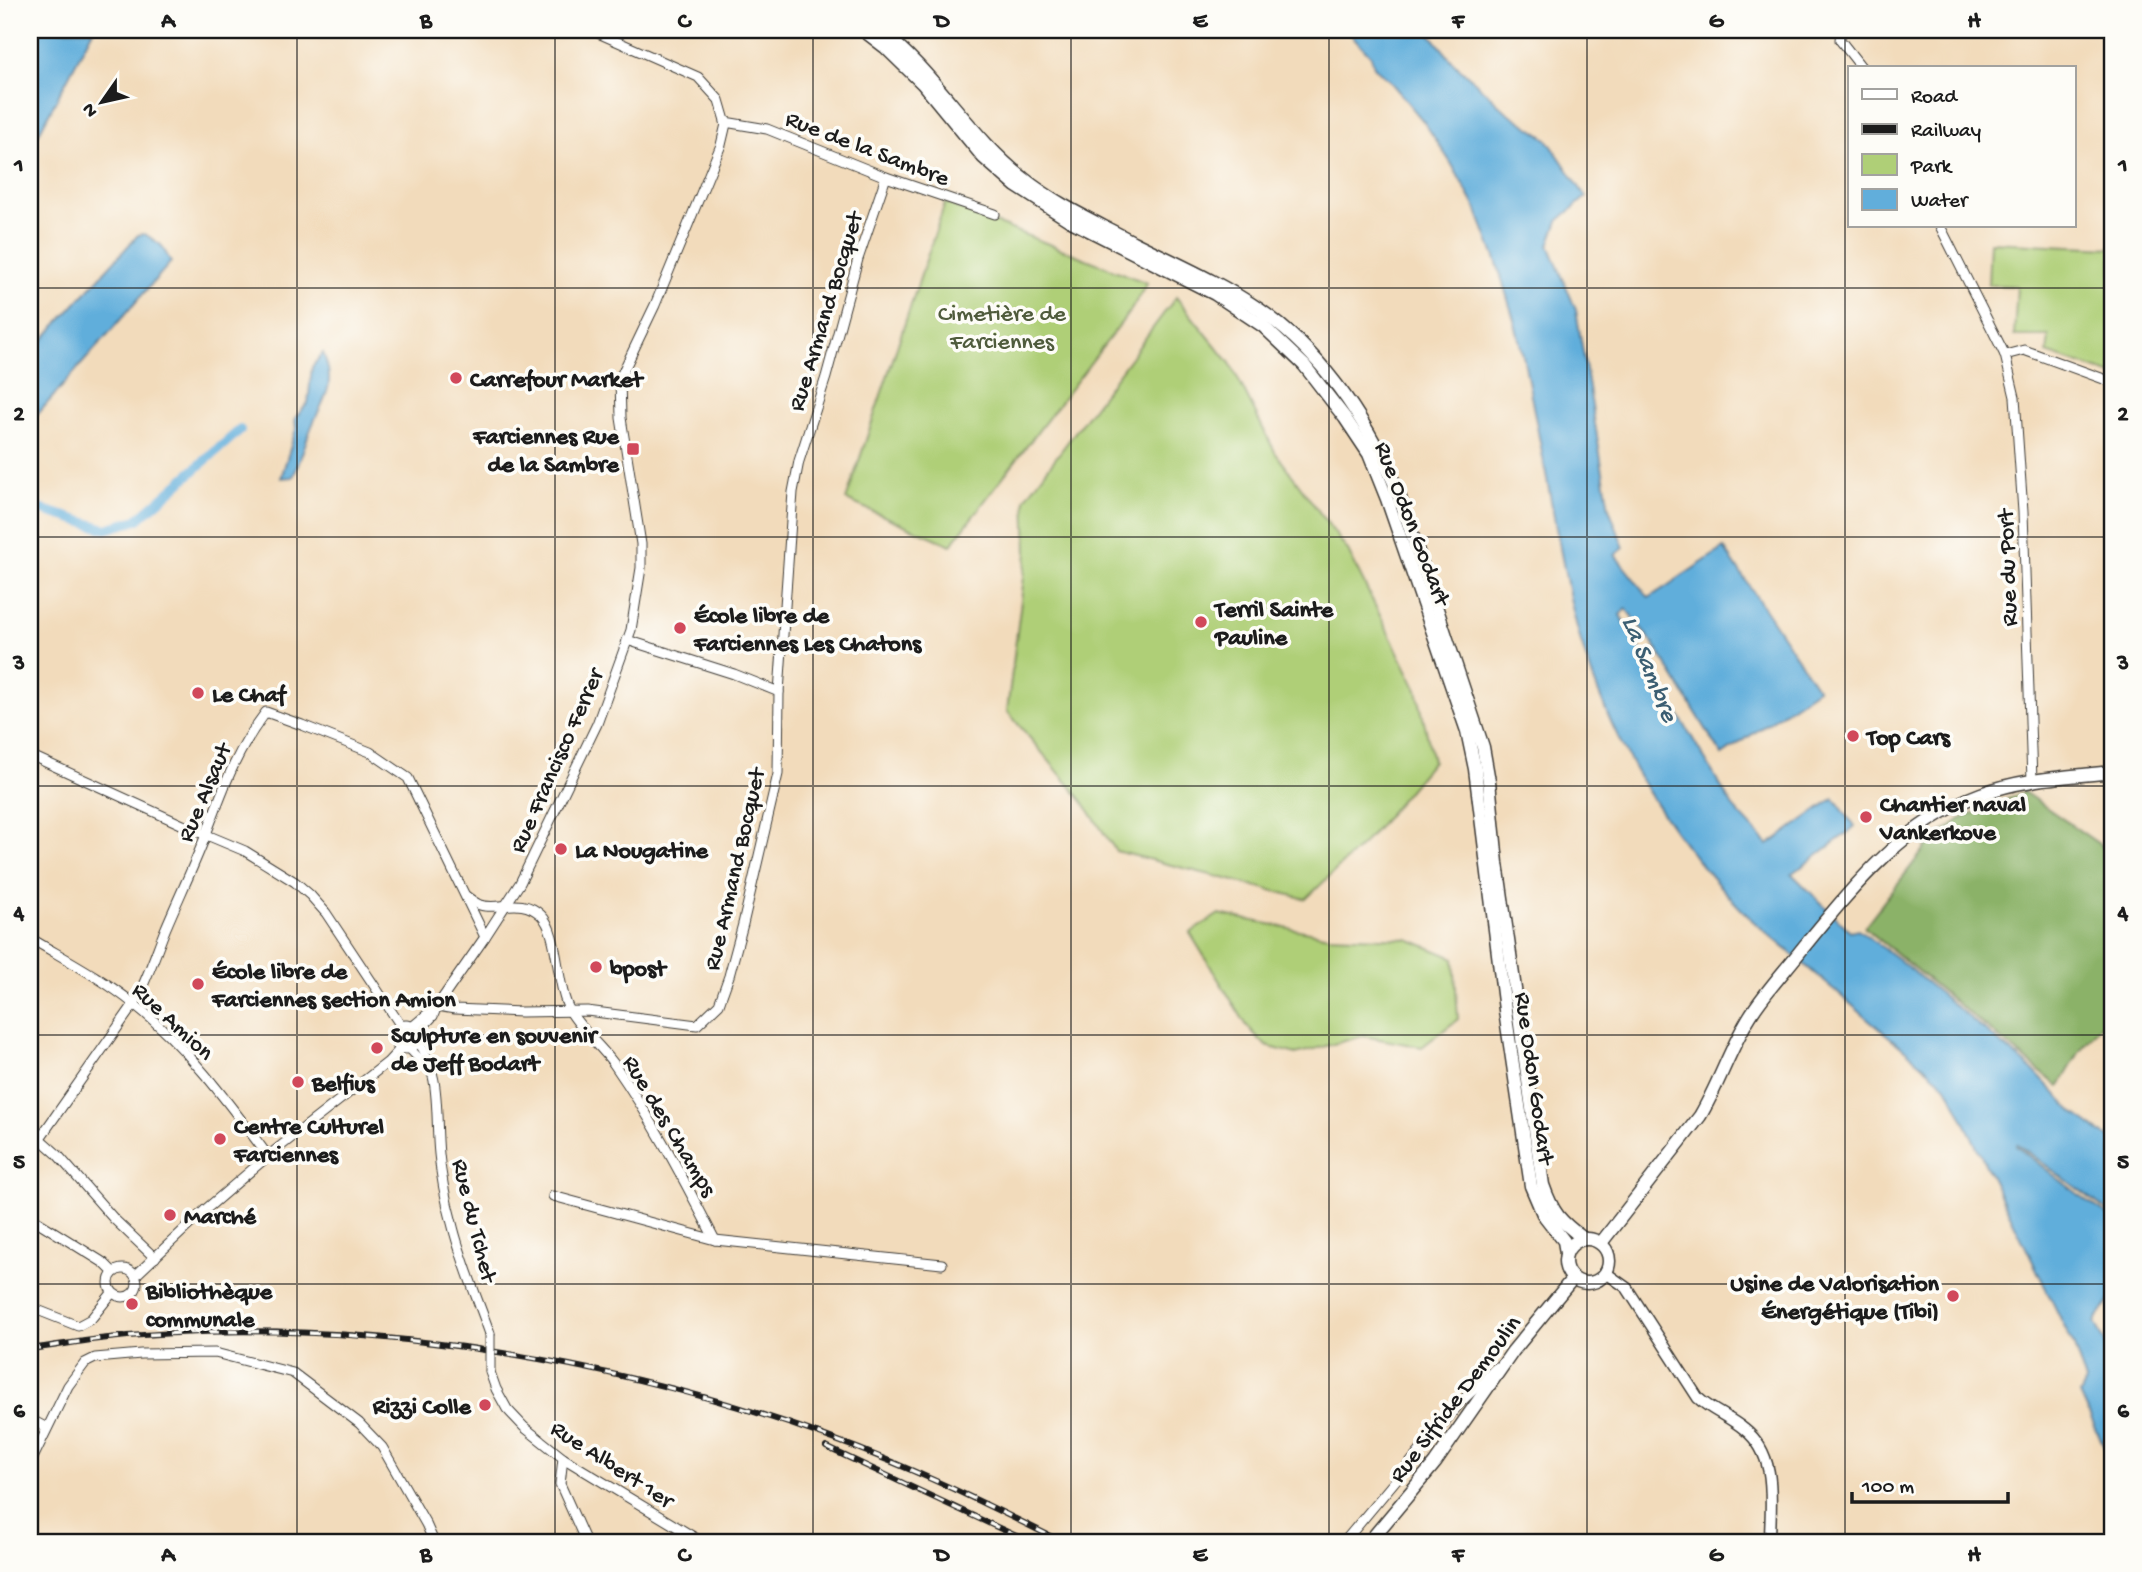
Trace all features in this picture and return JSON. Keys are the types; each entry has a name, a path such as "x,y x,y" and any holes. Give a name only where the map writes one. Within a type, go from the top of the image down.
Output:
{"main road":[{"name":"Rue Odon Godart","path":"863,30 923,84 983,157 1016,186 1069,220 1215,295 1264,326 1304,365 1369,454 1467,731 1475,769 1506,1018 1531,1186 1543,1214 1564,1241 1566,1253"},
{"name":"Rue Odon Godart","path":"879,30 898,44 927,73 991,149 1023,178 1073,210 1260,310 1328,373 1357,411 1381,453 1397,489 1483,747 1543,1185 1556,1215 1584,1239"},
{"path":"1601,1243 1700,1116 1750,1016 1849,892 1899,842 1945,811 1982,793 2032,781 2112,772"},
{"path":"1584,1239 1601,1243 1609,1254 1606,1273 1602,1278 1589,1283 1573,1278 1565,1265 1566,1253 1576,1241 1584,1239"},
{"name":"Rue Sifride Demoulin","path":"1368,1542 1435,1463 1513,1351 1573,1278"}],"street":[{"path":"591,30 698,77 719,100 725,122"},
{"path":"1841,30 1840,40 1860,66"},
{"name":"Rue de la Sambre","path":"725,122 767,130 886,177 995,214"},
{"name":"Rue Francisco Ferrer","path":"135,1276 205,1210 268,1156 405,1049 520,883 597,724 631,630 641,568 641,544 621,418 620,378 655,305 721,145 725,122"},
{"name":"Rue Armand Bocquet","path":"437,1006 468,1010 587,1011 697,1025 719,1004 743,924 778,774 779,692 793,492 799,461 826,377 858,259 886,177"},
{"name":"Rue du Port","path":"1941,228 2005,355 2015,397 2023,512 2032,781"},
{"path":"2005,355 2024,350 2112,382"},
{"path":"627,640 734,674 779,692"},
{"name":"Rue Alsaut","path":"40,1138 134,1004 146,982 228,774 265,712 370,752 408,778 485,937"},
{"path":"30,755 245,851 295,882 326,913 401,1026 416,1033"},
{"path":"465,895 480,905 507,904"},
{"name":"Rue des Champs","path":"507,904 528,907 541,914 549,926 563,994 570,1011 613,1064 664,1142 715,1240"},
{"name":"Rue Amion","path":"30,938 134,1004 191,1057 268,1156"},
{"path":"401,1026 395,1032 394,1040 433,1074"},
{"name":"Rue du Tchet","path":"416,1033 433,1074 444,1186 466,1273 490,1334 490,1372"},
{"path":"30,1130 155,1258"},
{"path":"553,1196 715,1240 942,1264"},
{"path":"30,1217 113,1272"},
{"path":"125,1269 135,1276 136,1289 130,1296 120,1297 112,1293 108,1283 113,1272 125,1269"},
{"path":"1606,1273 1627,1288 1698,1398 1710,1409 1755,1437 1764,1451 1770,1471 1770,1542"},
{"path":"30,1307 78,1326 91,1319 112,1293"},
{"path":"1344,1542 1461,1402 1513,1351"},
{"path":"30,1464 68,1386 85,1363 95,1358 141,1354 215,1353 293,1373 359,1423 382,1447 434,1542"},
{"name":"Rue Albert 1er","path":"490,1372 507,1409 524,1427 563,1458 702,1542"},
{"path":"30,1419 47,1427"},
{"path":"563,1458 560,1484 586,1542"}],"green space":[{"name":"Cimetière de Farciennes","path":"945,203 1147,283 1131,310 951,545 846,500"},
{"path":"1990,242 2112,248 2112,375 2047,353 2049,336 2014,336 2017,286 1988,285"},
{"name":"Terril Sainte Pauline","path":"1176,297 1230,363 1275,452 1348,551 1417,690 1433,761 1368,839 1306,899 1116,851 1082,800 1007,711 1027,553 1025,499"},
{"path":"2024,792 2112,853 2112,1012 2080,1051 2059,1087 1864,927 1930,842 1960,819"},
{"path":"1219,914 1329,936 1408,939 1454,958 1458,1019 1422,1047 1363,1036 1296,1054 1266,1046 1247,1026 1190,933"}],"water":[{"path":"30,30 93,30 30,150"},
{"path":"1347,30 1427,30 1453,62 1507,112 1547,139 1586,197 1558,221 1549,245 1576,310 1609,508 1624,548 1615,555 1649,598 1724,548 1818,689 1722,755 1653,643 1626,609 1620,615 1733,807 1768,845 1834,798 1855,827 1792,874 1850,931 1858,929 1898,959 2033,1070 2073,1112 2112,1140 2112,1214 2017,1144 2016,1146 2112,1218 2112,1297 2095,1322 2112,1357 2112,1464 2080,1394 2086,1382 2074,1346 1949,1090 1753,921 1675,832 1633,766 1600,696 1581,642 1524,360 1497,263 1476,208 1424,122 1389,80 1374,67 1371,56"},
{"path":"145,234 161,245 171,262 30,423 30,354 138,235"},
{"path":"323,353 329,376 327,394 293,477 281,478 296,429 295,418 308,403 312,367"}],"waterway":[{"path":"30,506 106,529 137,520 240,430"}],"railway":[{"path":"30,1349 99,1339 197,1332 298,1332 400,1340 503,1353 604,1372 704,1397 800,1427 914,1471 1062,1542"},
{"path":"826,1447 1029,1542"}],"place":[{"name":"Carrefour Market","path":"456,378"},
{"name":"Farciennes Rue de la Sambre","path":"633,449"},
{"name":"Terril Sainte Pauline","path":"1201,622"},
{"name":"École libre de Farciennes Les Chatons","path":"680,628"},
{"name":"Le Chaf","path":"198,693"},
{"name":"Top Cars","path":"1853,736"},
{"name":"Chantier naval Vankerkove","path":"1866,817"},
{"name":"La Nougatine","path":"561,849"},
{"name":"bpost","path":"596,967"},
{"name":"École libre de Farciennes section Amion","path":"198,984"},
{"name":"Sculpture en souvenir de Jeff Bodart","path":"377,1048"},
{"name":"Belfius","path":"298,1082"},
{"name":"Centre Culturel Farciennes","path":"220,1139"},
{"name":"Marché","path":"170,1215"},
{"name":"Usine de Valorisation Énergétique (Tibi)","path":"1953,1296"},
{"name":"Bibliothèque communale","path":"132,1304"},
{"name":"Rizzi Colle","path":"485,1405"}],"water label":[{"name":"La Sambre","path":"1652,668"}]}
